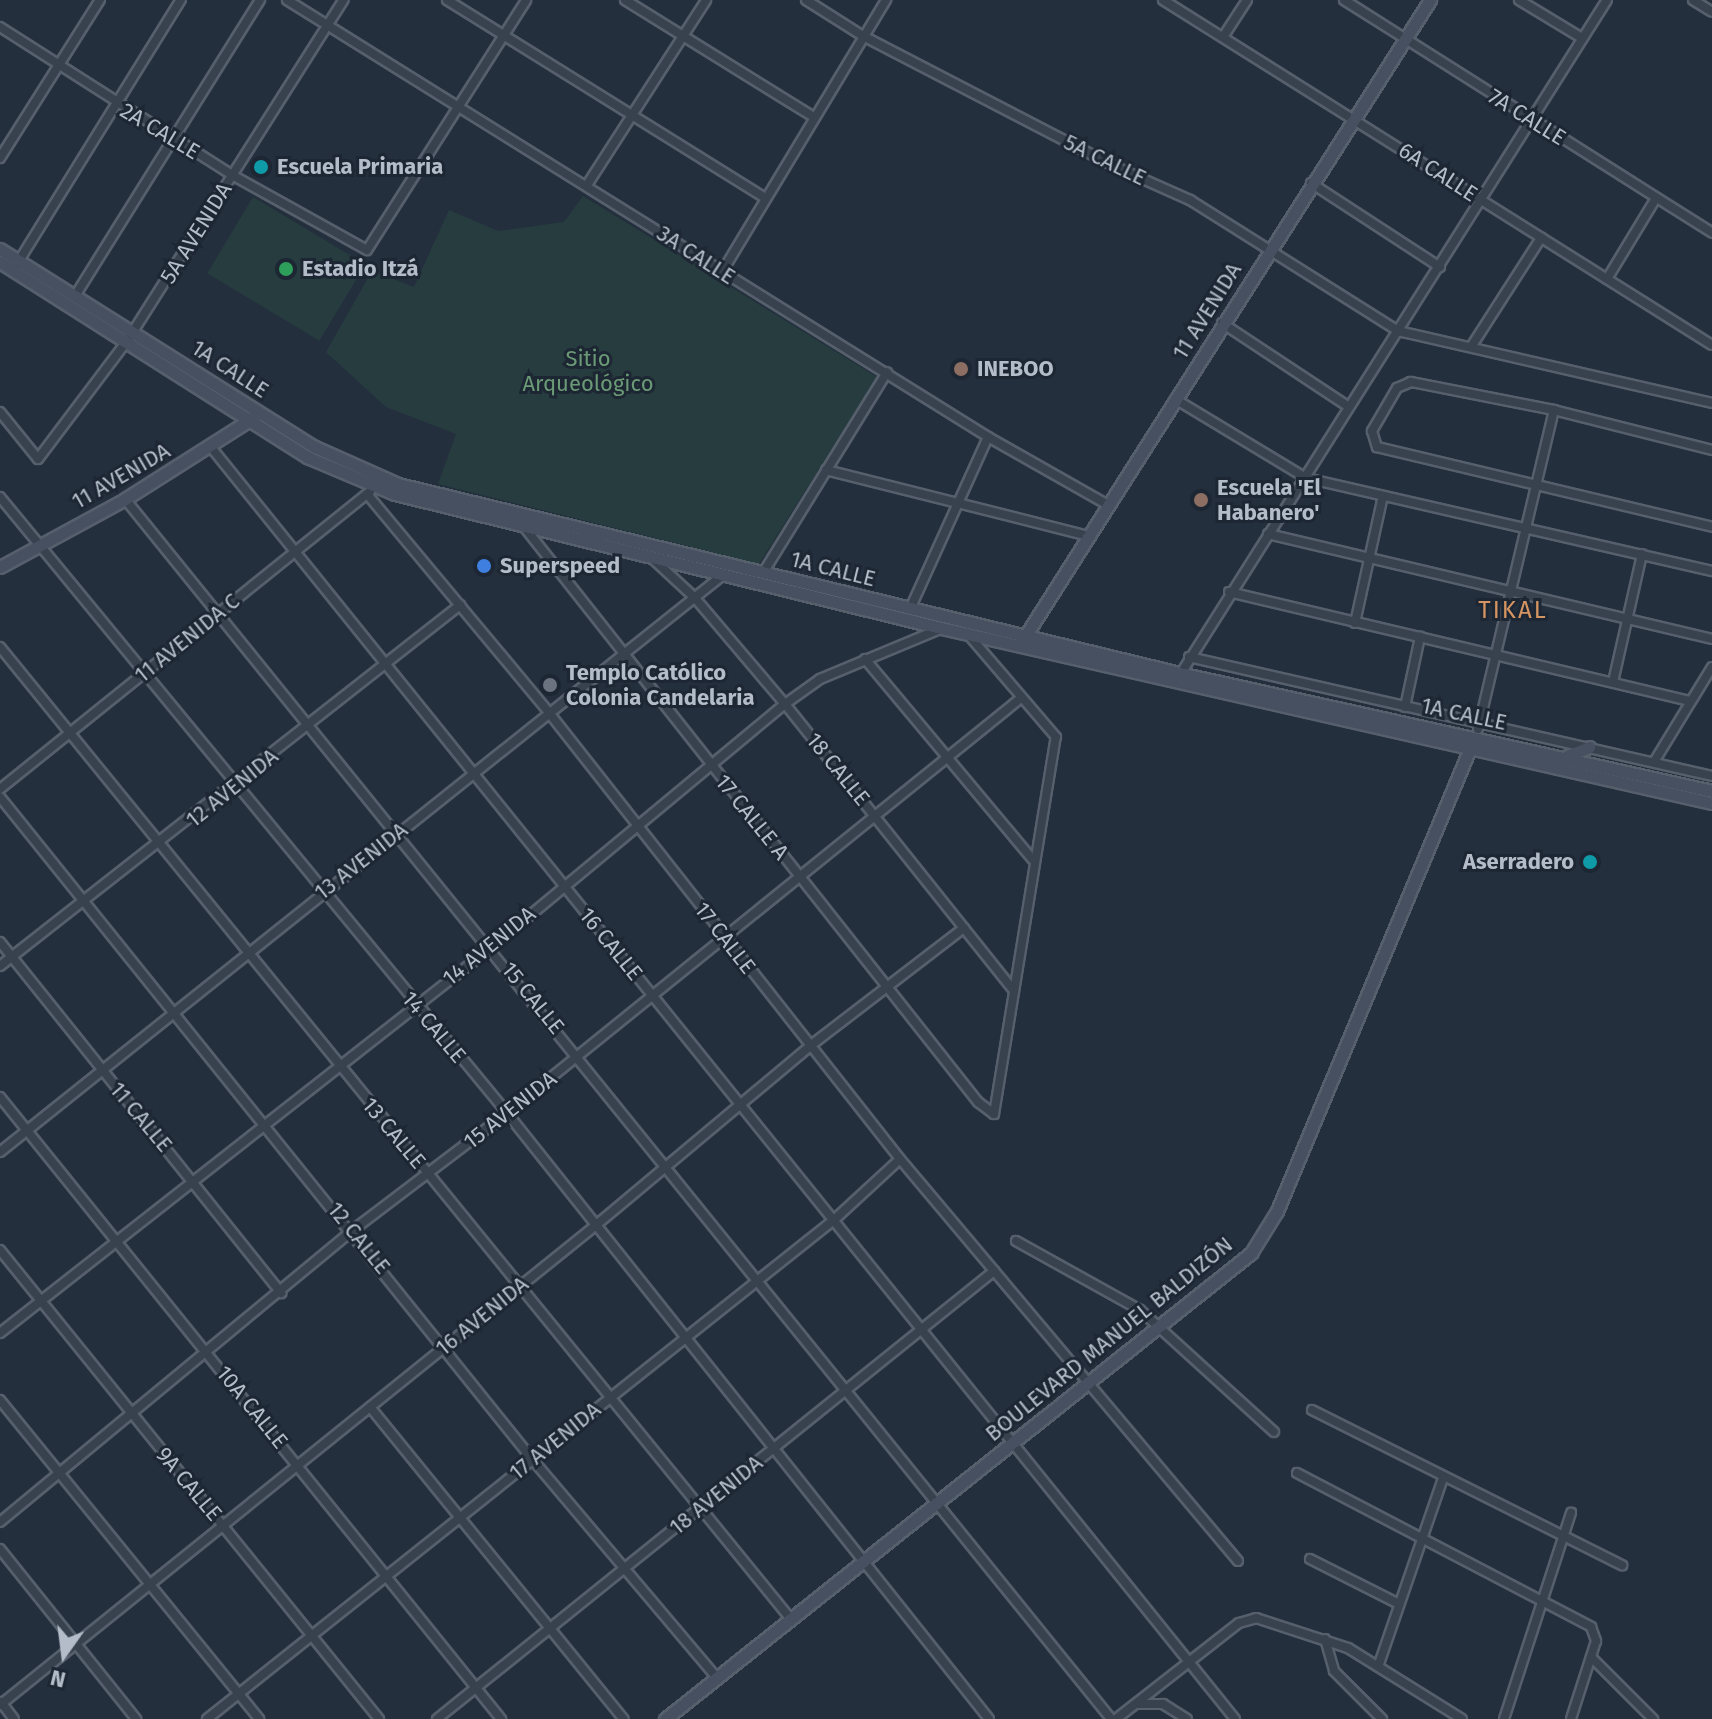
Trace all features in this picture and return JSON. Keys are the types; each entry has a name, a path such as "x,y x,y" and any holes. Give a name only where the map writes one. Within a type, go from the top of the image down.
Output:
{"main road":[{"name":"11 AVENIDA","path":"1022,641 1430,0"},
{"name":"1A CALLE","path":"0,249 16,265 254,416 307,457 370,490 397,489"},
{"name":"1A CALLE","path":"0,262 16,265 75,296 130,336"},
{"name":"11 AVENIDA","path":"0,567 125,499 254,416"},
{"name":"1A CALLE","path":"254,416 397,489 763,573 1178,678 1539,756 1712,803"},
{"name":"1A CALLE","path":"521,519 650,557 941,628 965,625"},
{"name":"BOULEVARD MANUEL BALDIZÓN","path":"665,1719 1156,1325 1233,1271 1277,1211 1473,742"},
{"path":"1566,756 1589,747"},
{"name":"1A CALLE","path":"1539,756 1566,756 1712,791"}],"street":[{"path":"0,158 100,0"},
{"path":"16,265 181,0"},
{"path":"75,296 260,0"},
{"name":"3A CALLE","path":"287,0 988,437 1108,505"},
{"name":"5A AVENIDA","path":"0,412 38,459 130,336 343,0"},
{"path":"447,0 634,113 765,198"},
{"path":"459,106 526,0"},
{"path":"625,0 812,116"},
{"path":"587,185 706,0"},
{"name":"5A CALLE","path":"806,0 863,36 1118,168 1190,200 1398,331"},
{"path":"722,272 812,116 886,0"},
{"name":"6A CALLE","path":"1163,0 1712,345"},
{"path":"1223,37 1247,0"},
{"name":"7A CALLE","path":"1344,0 1712,233"},
{"path":"1519,0 1580,37"},
{"path":"1178,678 1229,592 1483,202 1580,37 1607,0"},
{"path":"1693,0 1712,12"},
{"name":"2A CALLE","path":"0,27 116,104 232,175 367,250 459,106"},
{"path":"1311,183 1440,267"},
{"path":"1607,279 1656,198"},
{"path":"1471,347 1541,238"},
{"path":"1222,323 1349,407"},
{"path":"1398,331 1712,403"},
{"path":"763,573 887,372"},
{"path":"1712,450 1554,410 1411,382 1397,388 1372,431 1377,447 1712,527"},
{"path":"1175,399 1306,478 1712,571"},
{"path":"1473,742 1513,591 1554,410"},
{"path":"910,609 988,437"},
{"name":"16 CALLE","path":"210,446 1013,1442"},
{"path":"826,470 1088,536"},
{"name":"11 AVENIDA C","path":"0,789 370,490"},
{"name":"17 CALLE","path":"370,490 638,824 724,938 900,1159 1086,1381"},
{"path":"1355,623 1383,496"},
{"name":"14 CALLE","path":"0,497 507,1113 681,1338 862,1563"},
{"name":"15 CALLE","path":"125,499 492,947 937,1501"},
{"name":"17 CALLE A","path":"521,519 622,655 711,767 978,1102 994,1114 1014,991"},
{"path":"1268,534 1712,639"},
{"path":"1613,682 1642,554"},
{"name":"18 CALLE","path":"650,557 695,598 785,704 1014,991"},
{"name":"13 AVENIDA","path":"0,1152 171,1011 475,774 724,574"},
{"path":"1229,592 1690,701"},
{"name":"12 AVENIDA","path":"0,966 161,845 460,605"},
{"path":"965,625 1021,698 1056,737 1032,859 1014,991"},
{"name":"14 AVENIDA","path":"0,1333 492,947 785,704 820,679 941,628"},
{"path":"1405,707 1420,637"},
{"name":"13 CALLE","path":"0,647 698,1509 790,1618"},
{"name":"1A CALLE","path":"1189,657 1712,776"},
{"path":"865,659 950,757 1032,859"},
{"path":"1654,762 1712,667"},
{"name":"15 AVENIDA","path":"0,1522 281,1293 353,1230 654,996 1021,698"},
{"name":"12 CALLE","path":"0,797 171,1011 353,1230 532,1459 717,1678"},
{"name":"16 AVENIDA","path":"1,1703 595,1226 666,1163 810,1046 964,928"},
{"name":"11 CALLE","path":"0,942 281,1293"},
{"name":"10A CALLE","path":"0,1097 299,1465 385,1579 501,1719"},
{"name":"17 AVENIDA","path":"207,1719 681,1338 835,1219 900,1159"},
{"path":"1016,1241 1156,1325 1274,1432"},
{"name":"9A CALLE","path":"0,1250 131,1416 223,1524 379,1719"},
{"name":"18 AVENIDA","path":"437,1719 994,1271"},
{"path":"1086,1381 1238,1561"},
{"path":"0,1400 259,1719"},
{"path":"370,1407 624,1719"},
{"path":"1312,1410 1622,1565"},
{"path":"1013,1442 1235,1719"},
{"path":"1297,1473 1591,1627 1596,1641 1571,1719"},
{"path":"1379,1664 1443,1478"},
{"path":"937,1501 1114,1719 1239,1623 1256,1618 1325,1639 1379,1664 1462,1719"},
{"path":"1504,1719 1571,1513"},
{"path":"0,1549 136,1719"},
{"path":"1310,1559 1399,1604"},
{"path":"862,1563 989,1719"},
{"path":"1325,1639 1334,1671 1382,1719"},
{"path":"1591,1657 1653,1719"},
{"path":"1,1703 14,1719"},
{"path":"1134,1705 1163,1704 1187,1719"}],"green space":[{"name":"Sitio Arqueológico","path":"583,196 877,377 759,564 438,484 456,434 386,407 326,352 372,271 414,287 449,210 498,231 564,222"},
{"name":"Estadio Itzá","path":"253,197 365,264 319,341 207,273"}],"place":[{"name":"Escuela Primaria","path":"261,167"},
{"name":"Estadio Itzá","path":"286,269"},
{"name":"INEBOO","path":"961,369"},
{"name":"Escuela 'El Habanero'","path":"1201,500"},
{"name":"Superspeed","path":"484,566"},
{"name":"Templo Católico Colonia Candelaria","path":"550,685"},
{"name":"Aserradero","path":"1590,862"}],"district":[{"name":"TIKAL","path":"1513,611"}]}
